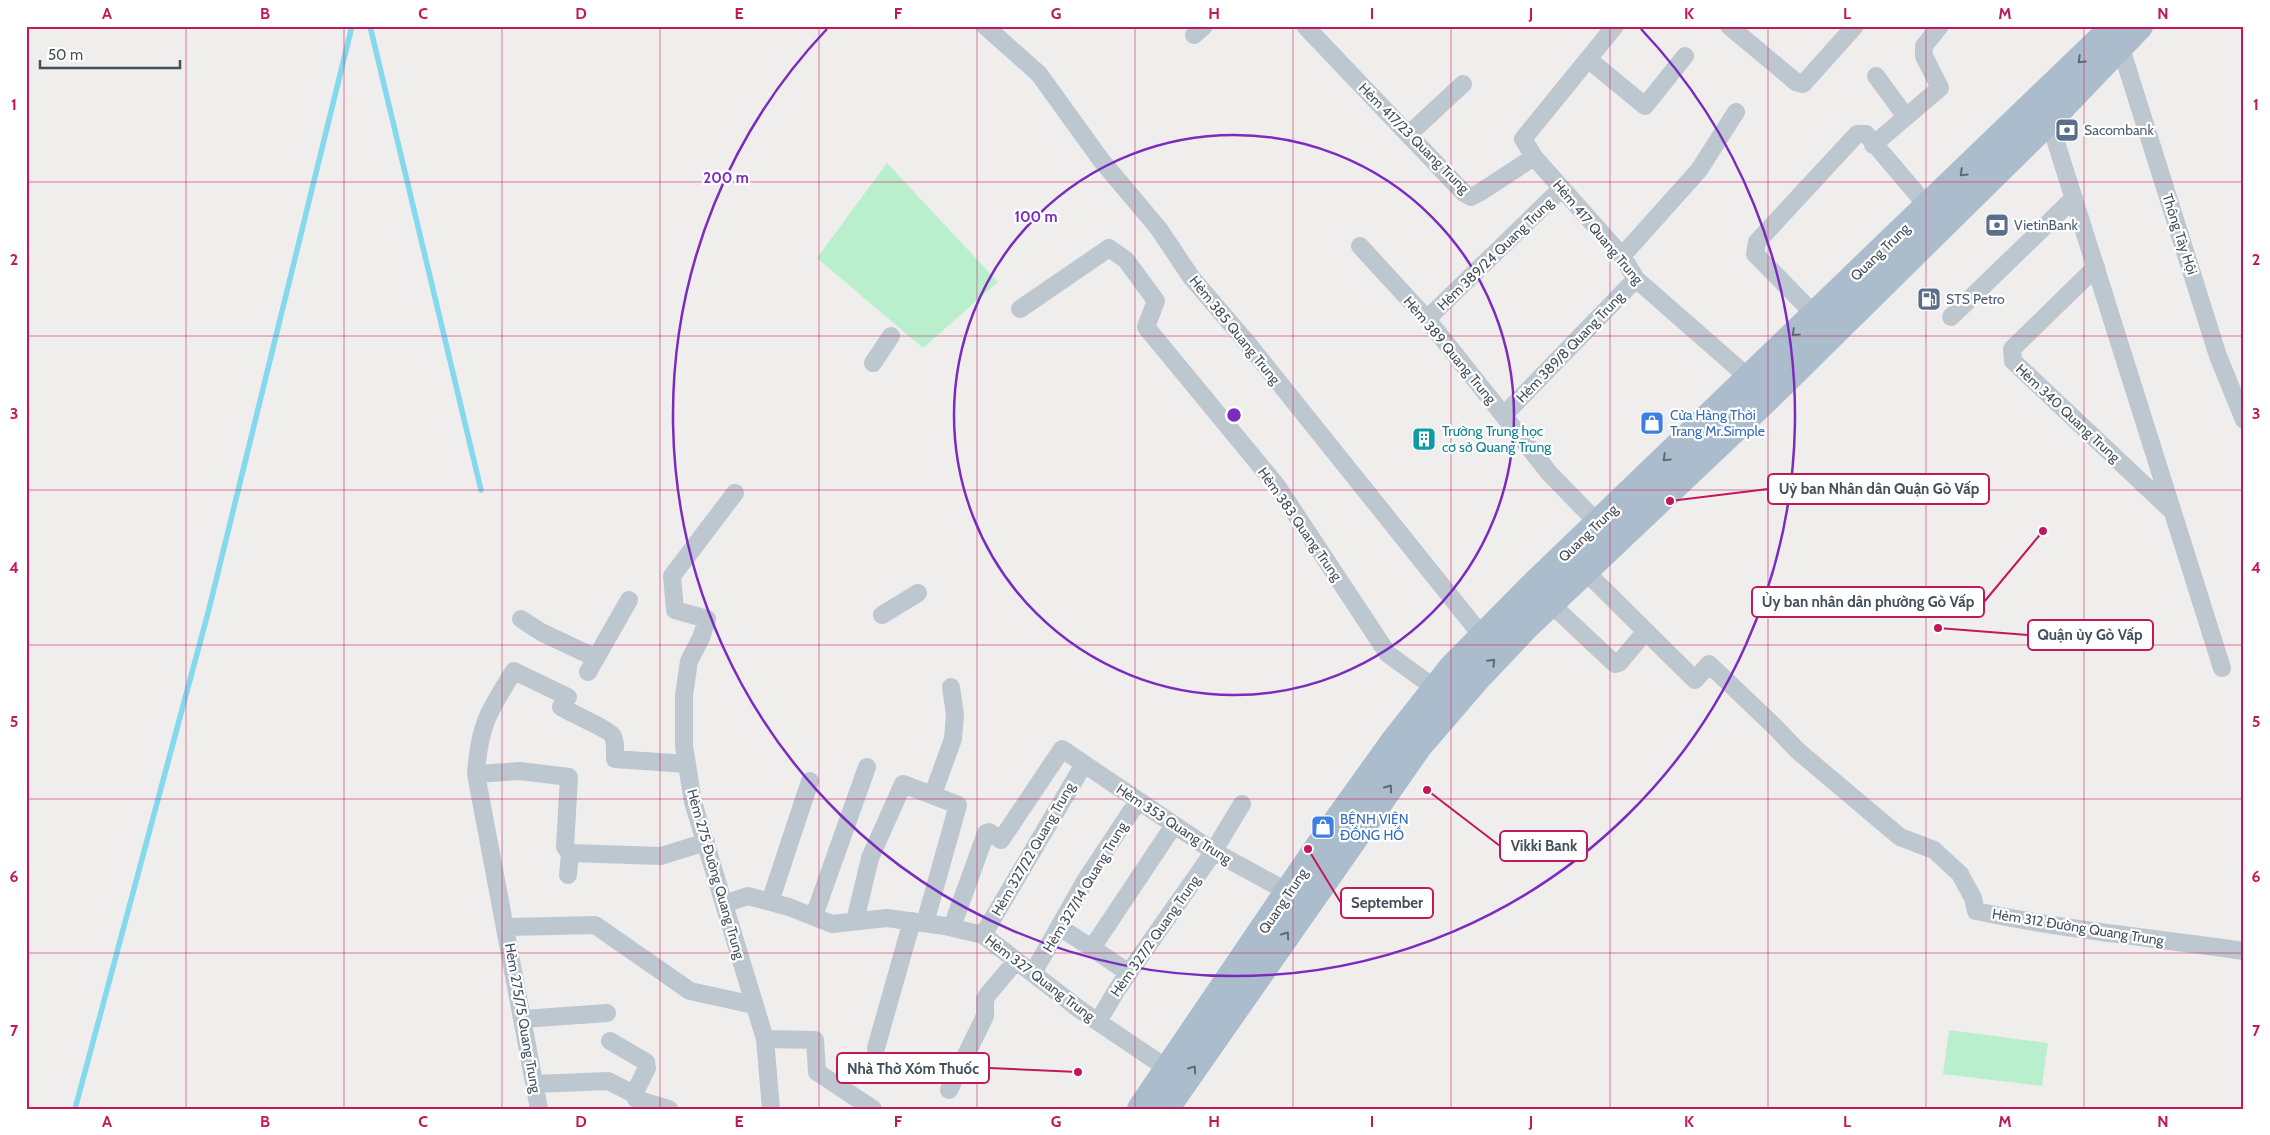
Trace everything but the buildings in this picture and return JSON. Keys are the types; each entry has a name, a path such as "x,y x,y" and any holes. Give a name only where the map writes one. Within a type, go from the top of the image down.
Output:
{"main road":[{"name":"Quang Trung","path":"1165,1109 1419,745 1445,697 1453,668 1598,523 1928,207 2115,34 2139,26"},
{"name":"Quang Trung","path":"1141,1109 1290,893 1318,848 1399,735 1501,653 1550,603 1586,572 1769,396 2049,120 2115,34"},
{"path":"1749,378 1769,396"}],"street":[{"name":"Hẻm 385 Quang Trung","path":"985,26 1039,74 1101,160 1159,229 1191,277 1483,637"},
{"name":"Hẻm 417/23 Quang Trung","path":"1305,26 1464,193 1471,196 1534,157"},
{"path":"1616,26 1588,59 1645,106 1685,56"},
{"path":"1729,26 1796,82 1803,84 1855,26"},
{"path":"1873,144 1940,88 1924,56 1924,46 1940,26"},
{"name":"Thông Tây Hội","path":"2115,34 2218,356 2244,420"},
{"name":"Hẻm 417 Quang Trung","path":"1588,59 1523,139 1534,157 1622,256 1636,279 1749,378"},
{"path":"1876,76 1906,117"},
{"path":"1409,134 1463,84"},
{"path":"1622,256 1699,170 1736,112"},
{"name":"Hẻm 340 Quang Trung","path":"2049,120 2222,668"},
{"path":"1815,315 1755,254 1755,248 1757,242 1858,134 1862,132 1866,134 1928,207"},
{"name":"Hẻm 389/24 Quang Trung","path":"1427,319 1562,188"},
{"path":"1951,317 2074,198"},
{"name":"Hẻm 389 Quang Trung","path":"1360,246 1427,319 1550,474 1598,523"},
{"name":"Hẻm 383 Quang Trung","path":"1020,308 1109,248 1126,260 1156,301 1146,327 1277,486 1388,654 1445,697"},
{"name":"Hẻm 340 Quang Trung","path":"2096,267 2012,350 2013,361 2173,512"},
{"name":"Hẻm 389/8 Quang Trung","path":"1504,415 1636,279"},
{"path":"873,363 891,336"},
{"name":"Hẻm 275 Đường Quang Trung","path":"735,494 672,576 676,610 705,618 707,621 701,638 689,661 684,695 684,746 694,802 765,1039 771,1109"},
{"name":"Hẻm 312 Đường Quang Trung","path":"1586,572 1695,680 1709,664 1775,726 1798,751 1900,837 1934,850 1960,874 1973,898 1976,911 2015,920 2244,951"},
{"path":"882,615 918,593"},
{"path":"521,619 592,665 629,600"},
{"path":"1550,603 1615,664 1619,663 1646,631"},
{"name":"Hẻm 275/75 Quang Trung","path":"539,1109 476,774 478,743 485,720 514,671 568,697 561,707 581,719 610,732 614,737 615,759 687,764"},
{"path":"933,794 953,739 955,715 951,687"},
{"name":"Hẻm 353 Quang Trung","path":"952,927 986,833 989,832 1001,840 1062,749 1213,852 1290,893"},
{"name":"Hẻm 327/22 Quang Trung","path":"983,935 1084,764"},
{"path":"814,916 867,767"},
{"path":"476,774 520,771 569,777 565,847 570,853 568,875"},
{"path":"770,902 810,781"},
{"path":"855,921 870,858 901,786 908,784 958,805 876,1048"},
{"name":"Hẻm 327/14 Quang Trung","path":"1033,973 1085,882 1138,801"},
{"name":"Hẻm 327/2 Quang Trung","path":"1098,1022 1129,973 1213,852 1242,804"},
{"path":"1092,948 1174,825"},
{"path":"570,853 662,856 706,842"},
{"name":"Hẻm 327 Quang Trung","path":"724,904 748,896 814,916 832,924 887,918 952,927 983,935 1098,1022 1168,1069"},
{"name":"Hẻm 275/75 Quang Trung","path":"506,927 595,925 690,992 754,1004"},
{"path":"1059,927 1129,973"},
{"path":"949,1090 985,1016 985,999 1016,961"},
{"path":"523,1019 606,1013"},
{"path":"765,1039 815,1040 817,1072 873,1109"},
{"path":"610,1042 646,1062 647,1068 634,1094"},
{"path":"535,1084 608,1081 634,1094 636,1099 669,1109"}],"green space":[{"path":"887,163 998,282 923,348 817,258"},
{"path":"1949,1030 2048,1043 2042,1086 1943,1074"}],"waterway":[{"path":"75,1109 209,609 352,26"},
{"path":"370,26 481,490"}],"place":[{"name":"Sacombank","path":"2067,130"},
{"name":"VietinBank","path":"1997,225"},
{"name":"STS Petro","path":"1929,299"},
{"name":"Cửa Hàng Thời Trang Mr.Simple","path":"1652,423"},
{"name":"Trường Trung học cơ sở Quang Trung","path":"1424,439"},
{"name":"Uỷ ban Nhân dân Quận Gò Vấp","path":"1670,501"},
{"name":"Ủy ban nhân dân phường Gò Vấp","path":"2043,531"},
{"name":"Quận ủy Gò Vấp","path":"1938,628"},
{"name":"Vikki Bank","path":"1427,790"},
{"name":"BỆNH VIỆN ĐỒNG HỒ","path":"1323,827"},
{"name":"September","path":"1308,849"},
{"name":"Nhà Thờ Xóm Thuốc","path":"1078,1072"}]}
